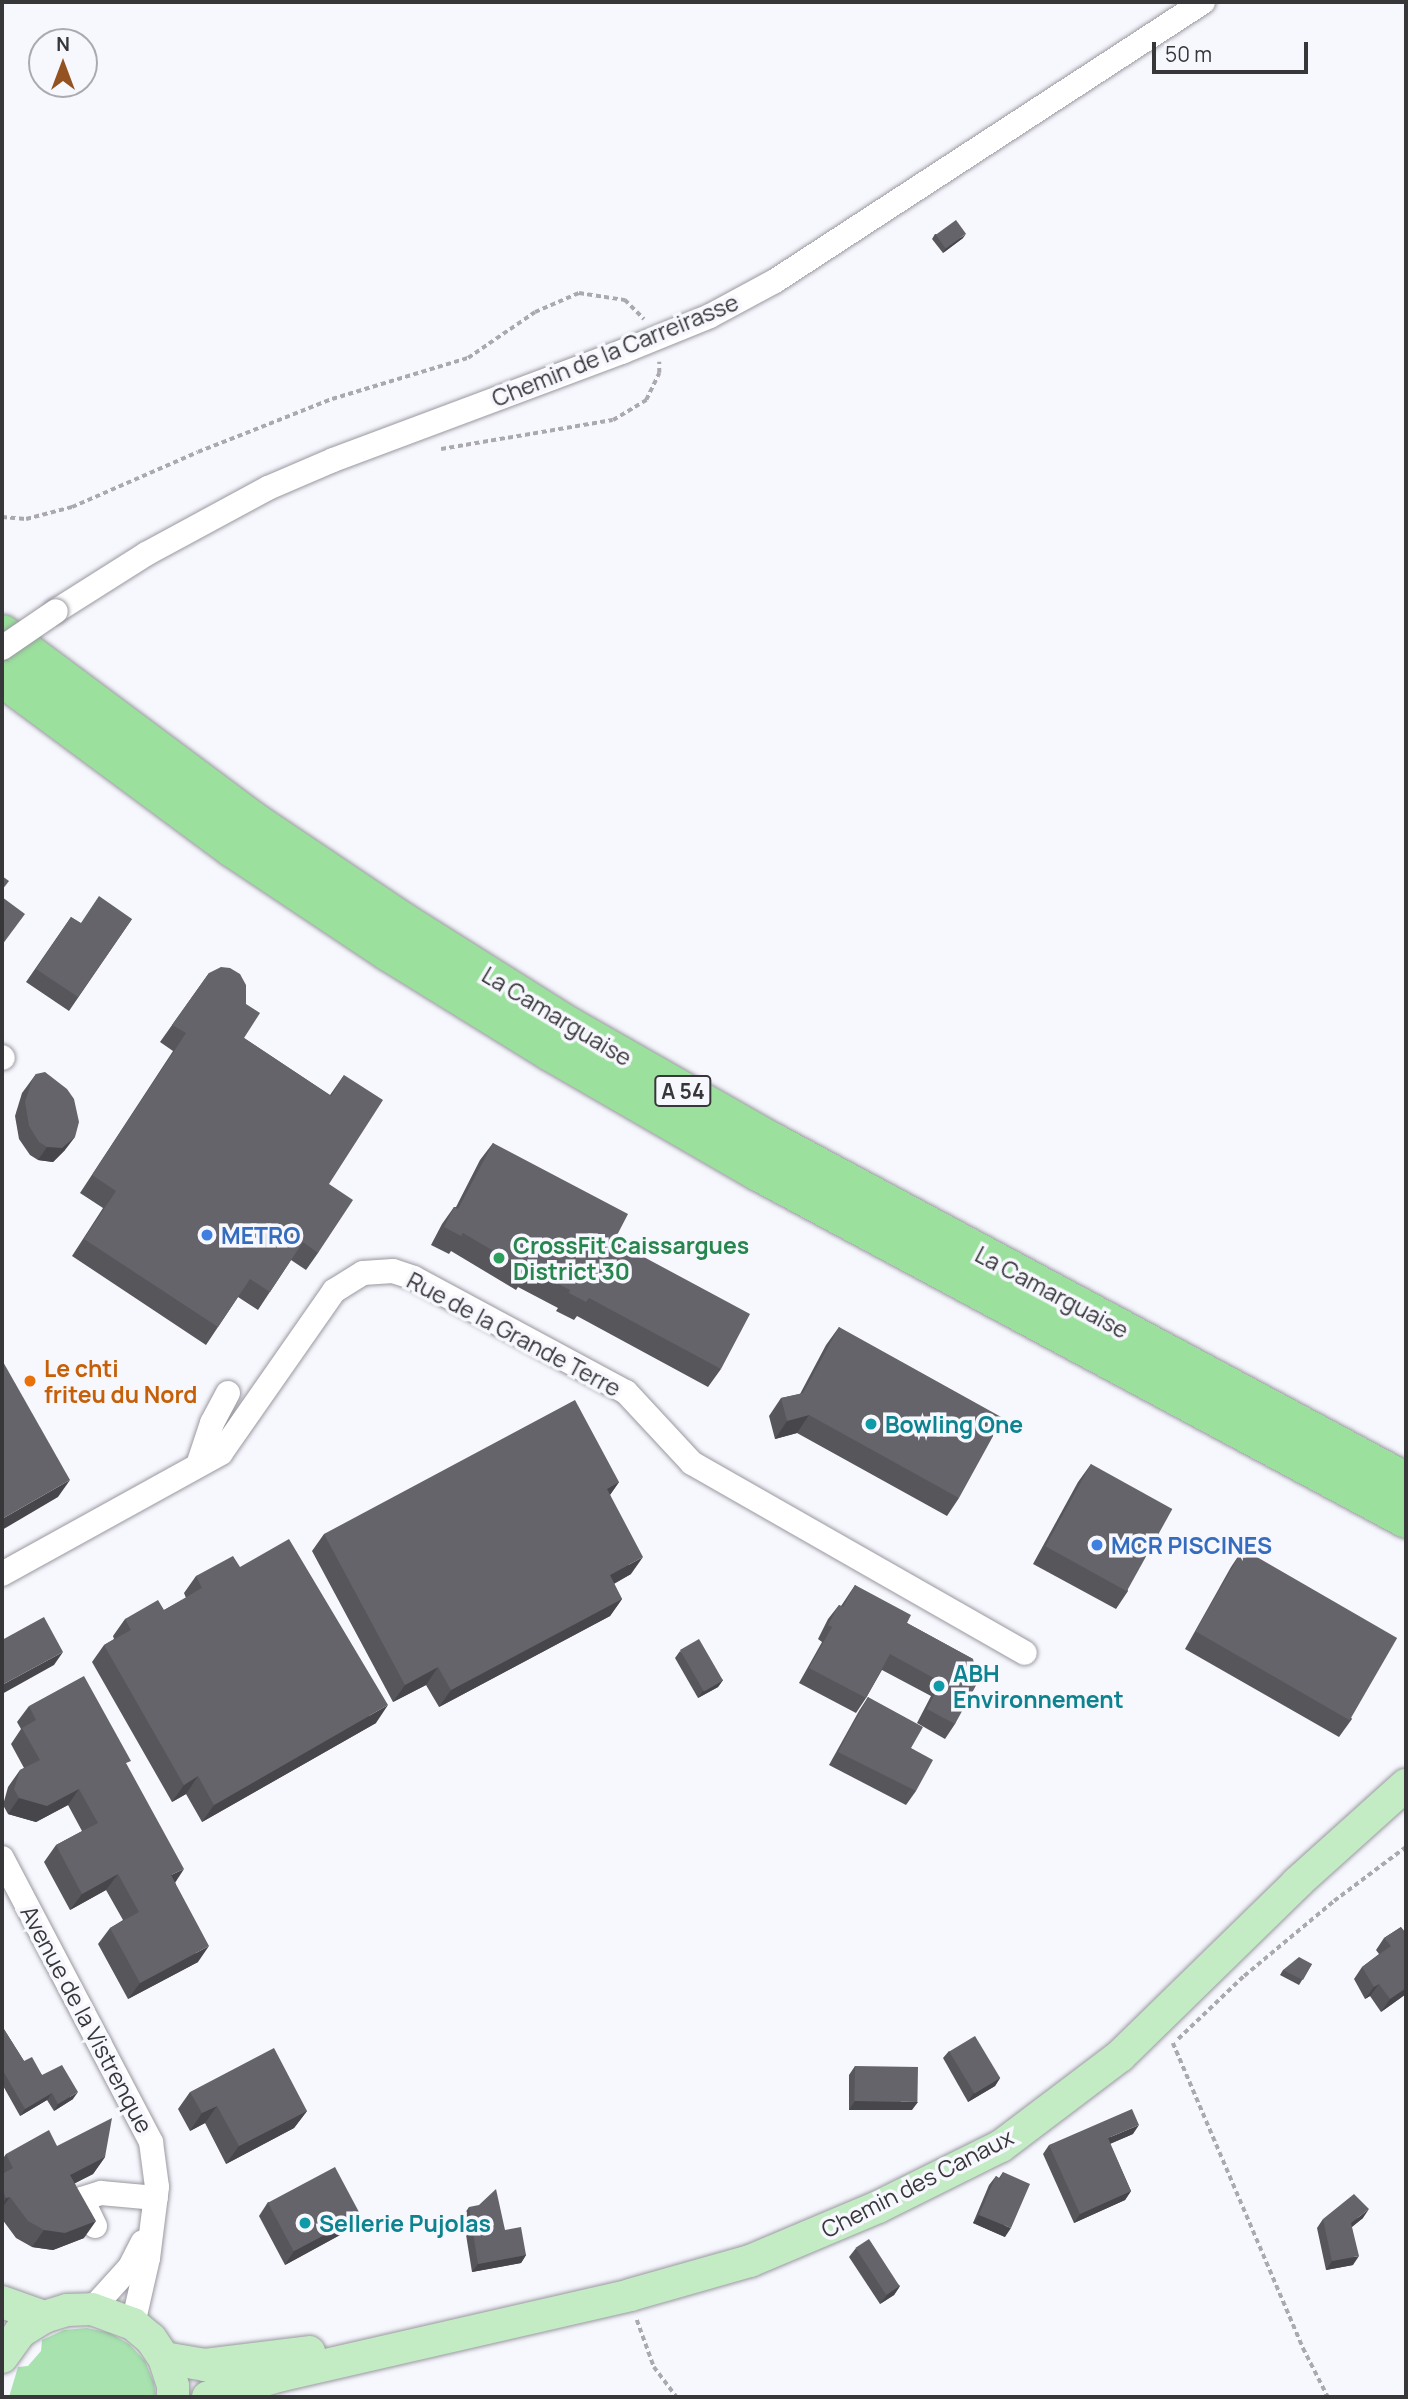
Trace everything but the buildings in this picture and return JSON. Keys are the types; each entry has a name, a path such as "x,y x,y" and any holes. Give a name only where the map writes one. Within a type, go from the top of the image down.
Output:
{"highway":[{"name":"La Camarguaise","path":"2,633 254,821 403,922 570,1026 843,1180 1406,1481"},
{"name":"La Camarguaise","path":"2,678 232,848 388,952 550,1052 770,1178 1406,1520"}],"main road":[{"name":"Chemin des Canaux","path":"208,2397 282,2375 630,2295 750,2261 878,2207 1000,2146 1120,2056 1297,1883 1406,1785"},
{"path":"2,2302 44,2317"},
{"path":"2,2354 20,2332 44,2317 67,2310 92,2309 133,2324 151,2339 164,2358 173,2386 173,2397"},
{"name":"Chemin des Canaux","path":"164,2358 205,2365 436,2338"}],"street":[{"name":"Chemin de la Carreirasse","path":"2,648 146,554 268,488 333,460 710,316 775,281 1203,2"},
{"name":"Rue de la Grande Terre","path":"2,1574 221,1453 334,1291 363,1273 393,1271 414,1278 626,1392 692,1463 1025,1653"},
{"path":"198,1465 212,1423 229,1393"},
{"name":"Avenue de la Vistrenque","path":"2,1858 151,2142 156,2198 133,2324"},
{"path":"95,2226 82,2199 101,2193 156,2198"},
{"name":"Avenue de la Vistrenque","path":"92,2309 130,2267 152,2226"}],"path":[{"path":"2,517 26,519 72,507 198,452 332,399 468,358 535,312 579,293 625,300 661,336 659,373 646,400 613,419 441,449"},
{"path":"1160,2048 1173,2043 1244,1976 1334,1901 1406,1847"},
{"path":"1173,2043 1303,2348 1328,2397"},
{"path":"630,2295 654,2367 677,2397"}],"green space":[{"path":"87,2328 110,2333 129,2344 145,2361 154,2383 156,2397 9,2397 18,2367 28,2366 41,2351 42,2340 64,2330"}],"place":[{"name":"METRO","path":"207,1235"},
{"name":"CrossFit Caissargues District 30","path":"499,1258"},
{"name":"Le chti friteu du Nord","path":"30,1381"},
{"name":"Bowling One","path":"871,1424"},
{"name":"MCR PISCINES","path":"1097,1545"},
{"name":"ABH Environnement","path":"939,1686"},
{"name":"Sellerie Pujolas","path":"305,2223"}]}
